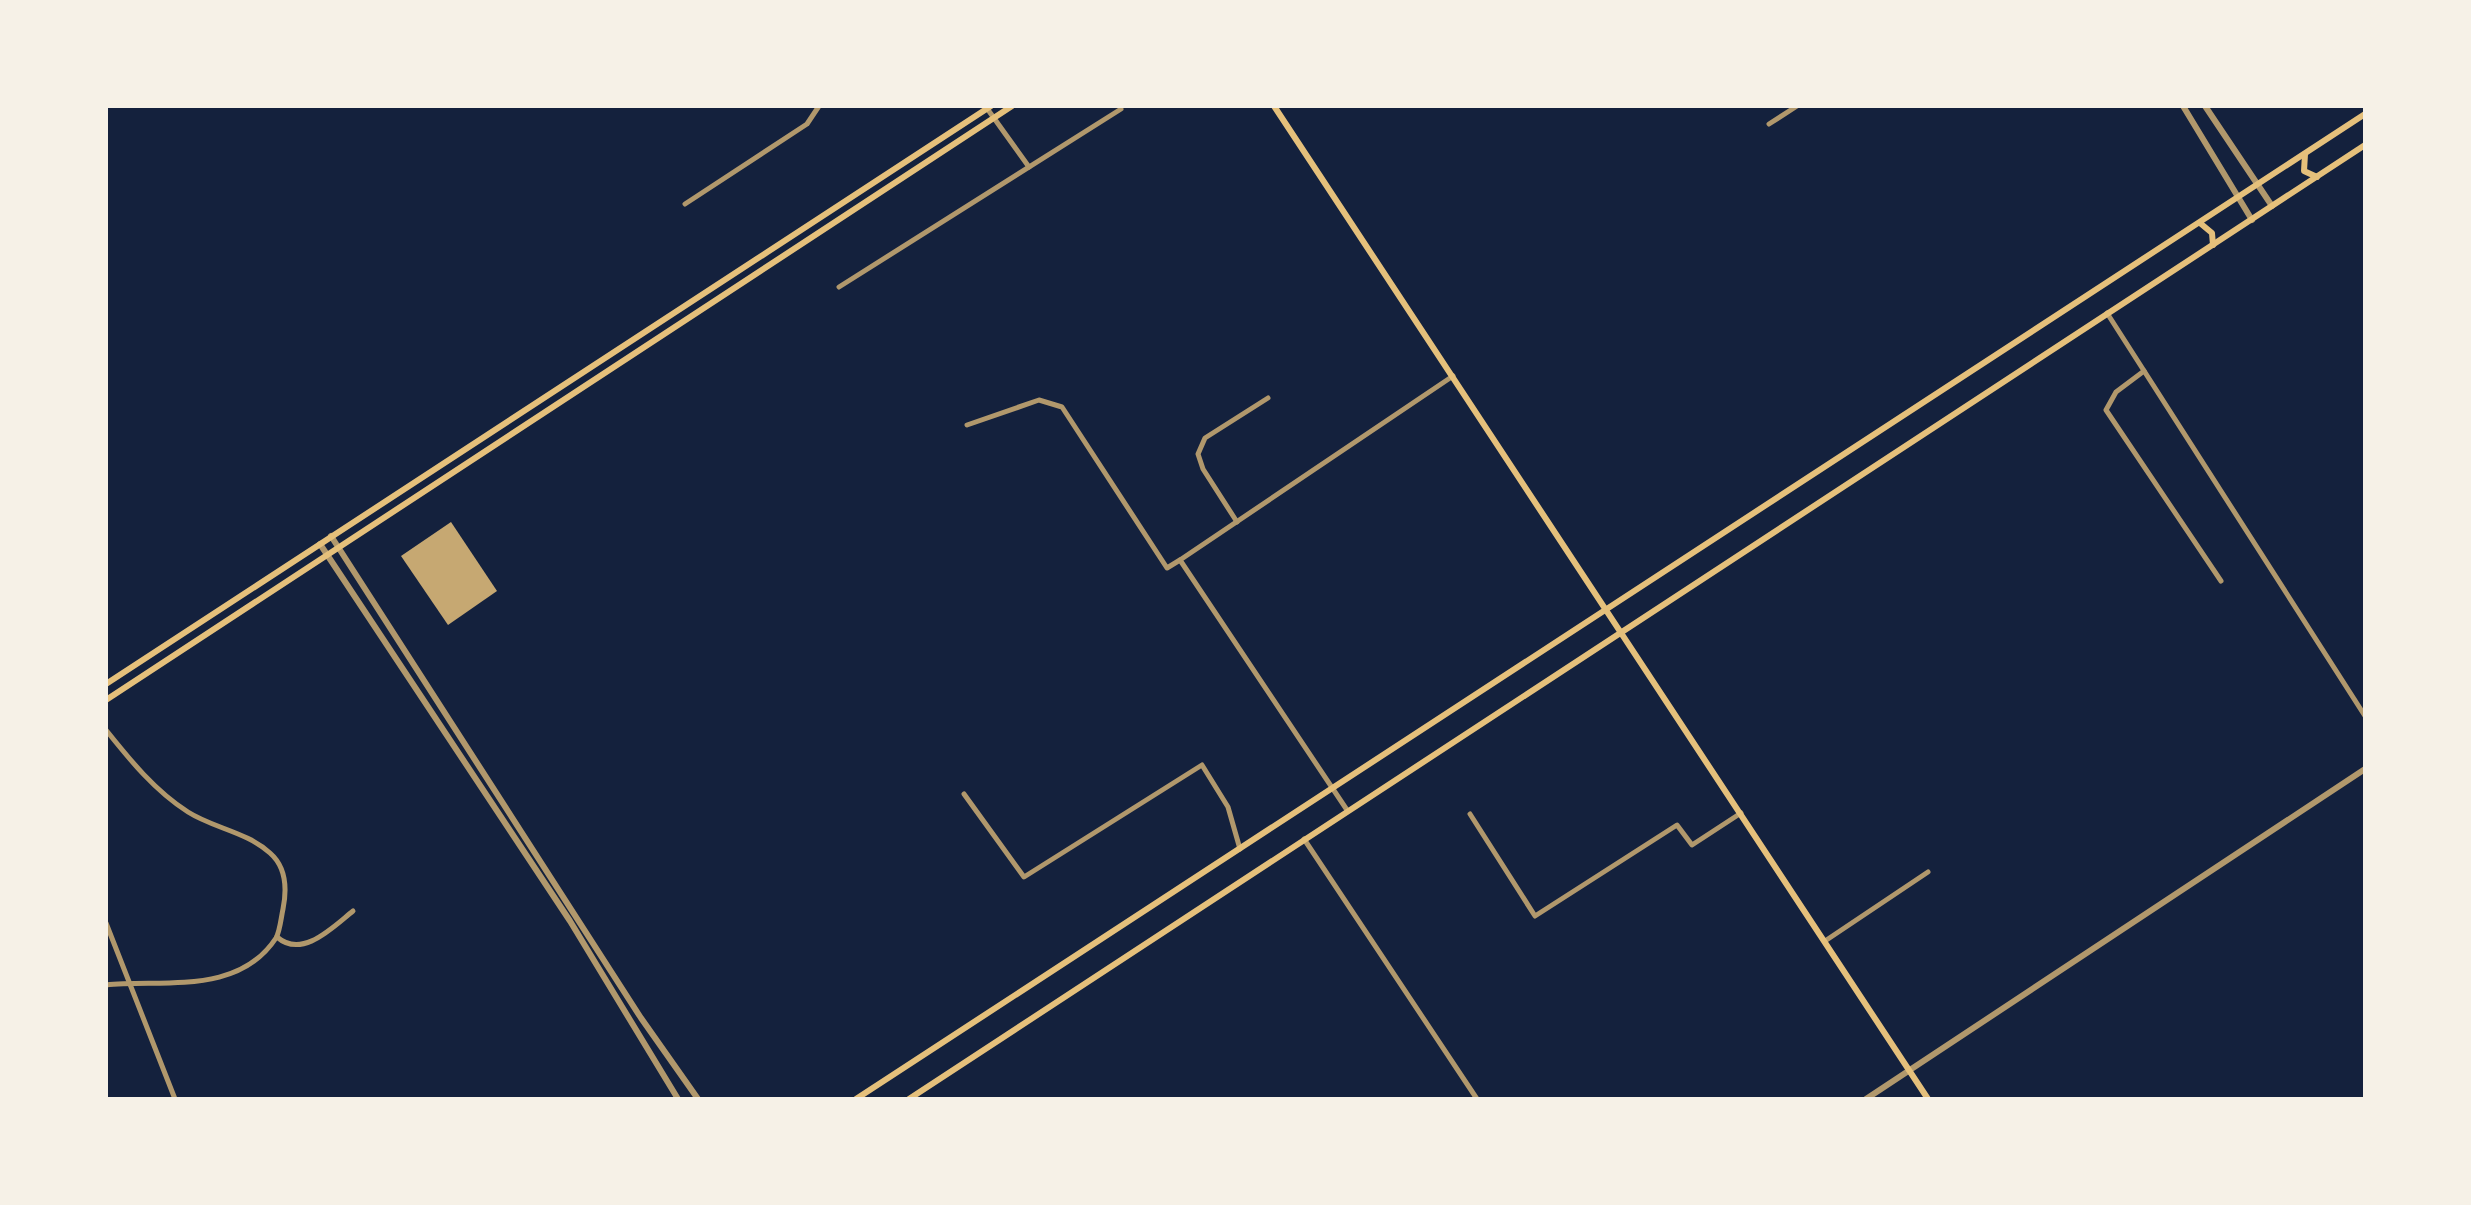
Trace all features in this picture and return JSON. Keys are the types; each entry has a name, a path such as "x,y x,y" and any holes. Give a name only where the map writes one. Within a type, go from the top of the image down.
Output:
{"main road":[{"path":"106,700 662,339 1012,106"},
{"path":"1274,106 1622,630 1928,1099"},
{"path":"106,684 569,385 988,107"},
{"path":"856,1099 2365,114"},
{"path":"910,1099 2365,145"},
{"path":"2305,154 2304,171 2317,177"},
{"path":"2200,223 2212,233 2213,245"}],"street":[{"path":"809,106 813,113"},
{"path":"685,204 807,124 819,106"},
{"path":"1769,124 1797,106"},
{"path":"2183,106 2252,220"},
{"path":"2205,106 2272,206"},
{"path":"988,107 1029,168"},
{"path":"839,287 1121,109"},
{"path":"2107,313 2365,716"},
{"path":"2144,371 2116,392 2106,410 2221,581"},
{"path":"967,425 1025,402 1039,400 1062,407 1167,568 1453,376"},
{"path":"1237,522 1203,469 1198,454 1205,438 1268,398"},
{"path":"331,536 641,1018 698,1099"},
{"path":"320,544 570,921 678,1099"},
{"path":"1180,560 1347,810"},
{"path":"106,730 136,768 189,813 236,833 270,853 284,873 285,901 277,937 252,962 220,978 106,985"},
{"path":"964,794 1024,877 1202,765 1228,807 1240,849"},
{"path":"1866,1099 2365,769"},
{"path":"1470,814 1535,916 1677,825 1692,845 1741,813"},
{"path":"1304,838 1477,1099"},
{"path":"1825,941 1928,872"},
{"path":"277,937 286,945 301,946 328,931 353,911"},
{"path":"106,923 175,1099"}],"building":[{"path":"451,522 497,591 448,625 401,556"}]}
